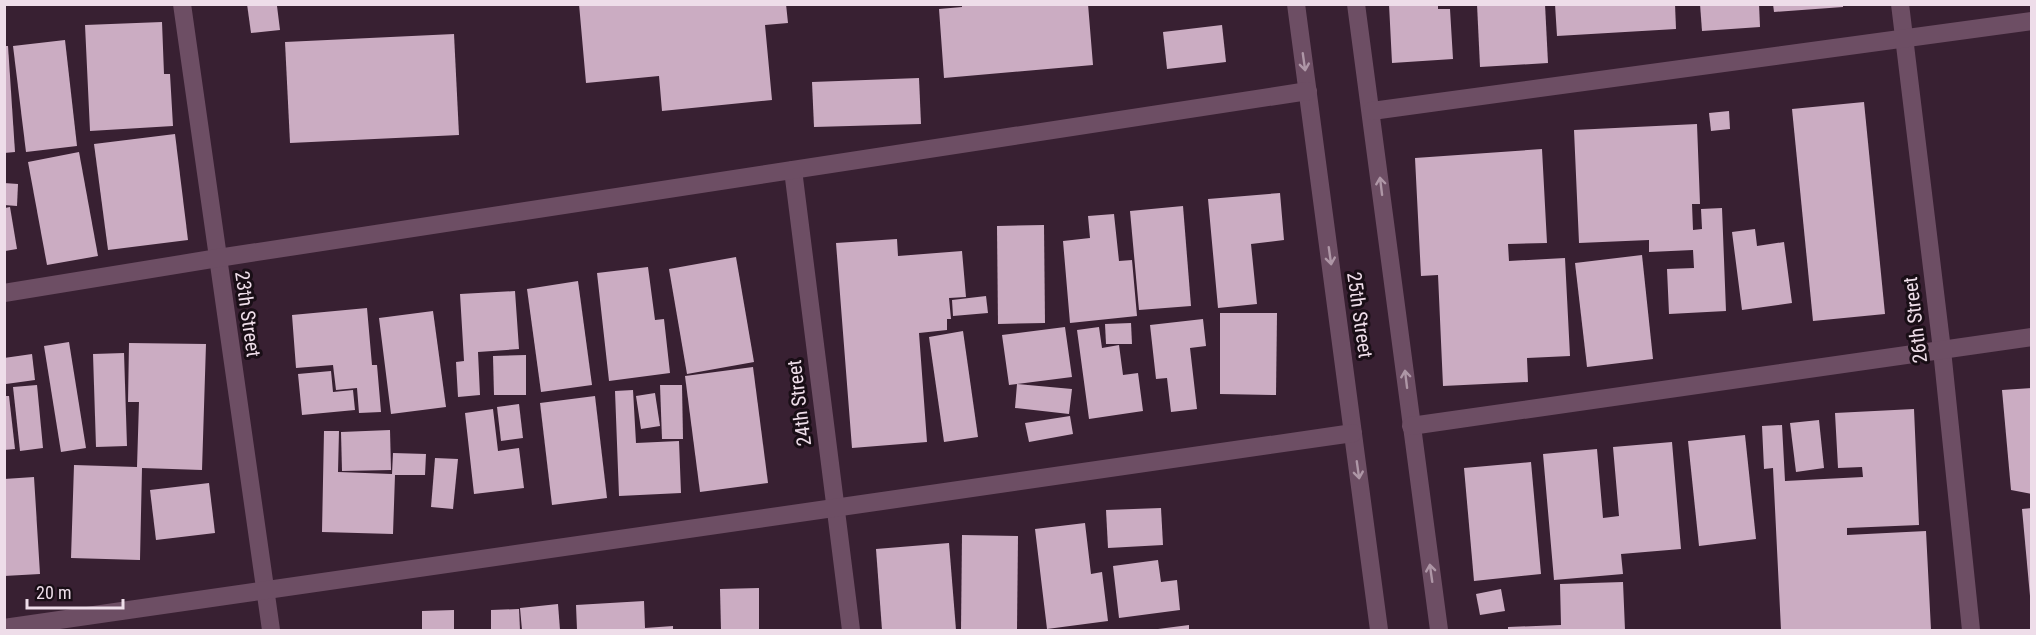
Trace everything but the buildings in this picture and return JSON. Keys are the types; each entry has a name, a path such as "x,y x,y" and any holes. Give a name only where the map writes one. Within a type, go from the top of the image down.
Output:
{"street":[{"name":"23th Street","path":"182,4 271,630"},
{"name":"25th Street","path":"1296,4 1379,630"},
{"name":"25th Street","path":"1356,4 1439,630"},
{"name":"26th Street","path":"1900,4 1942,350 1971,630"},
{"path":"1372,111 2031,21"},
{"path":"4,293 218,258 1308,91"},
{"name":"24th Street","path":"793,170 851,630"},
{"path":"1411,426 2031,337"},
{"path":"4,628 1353,433"}]}
